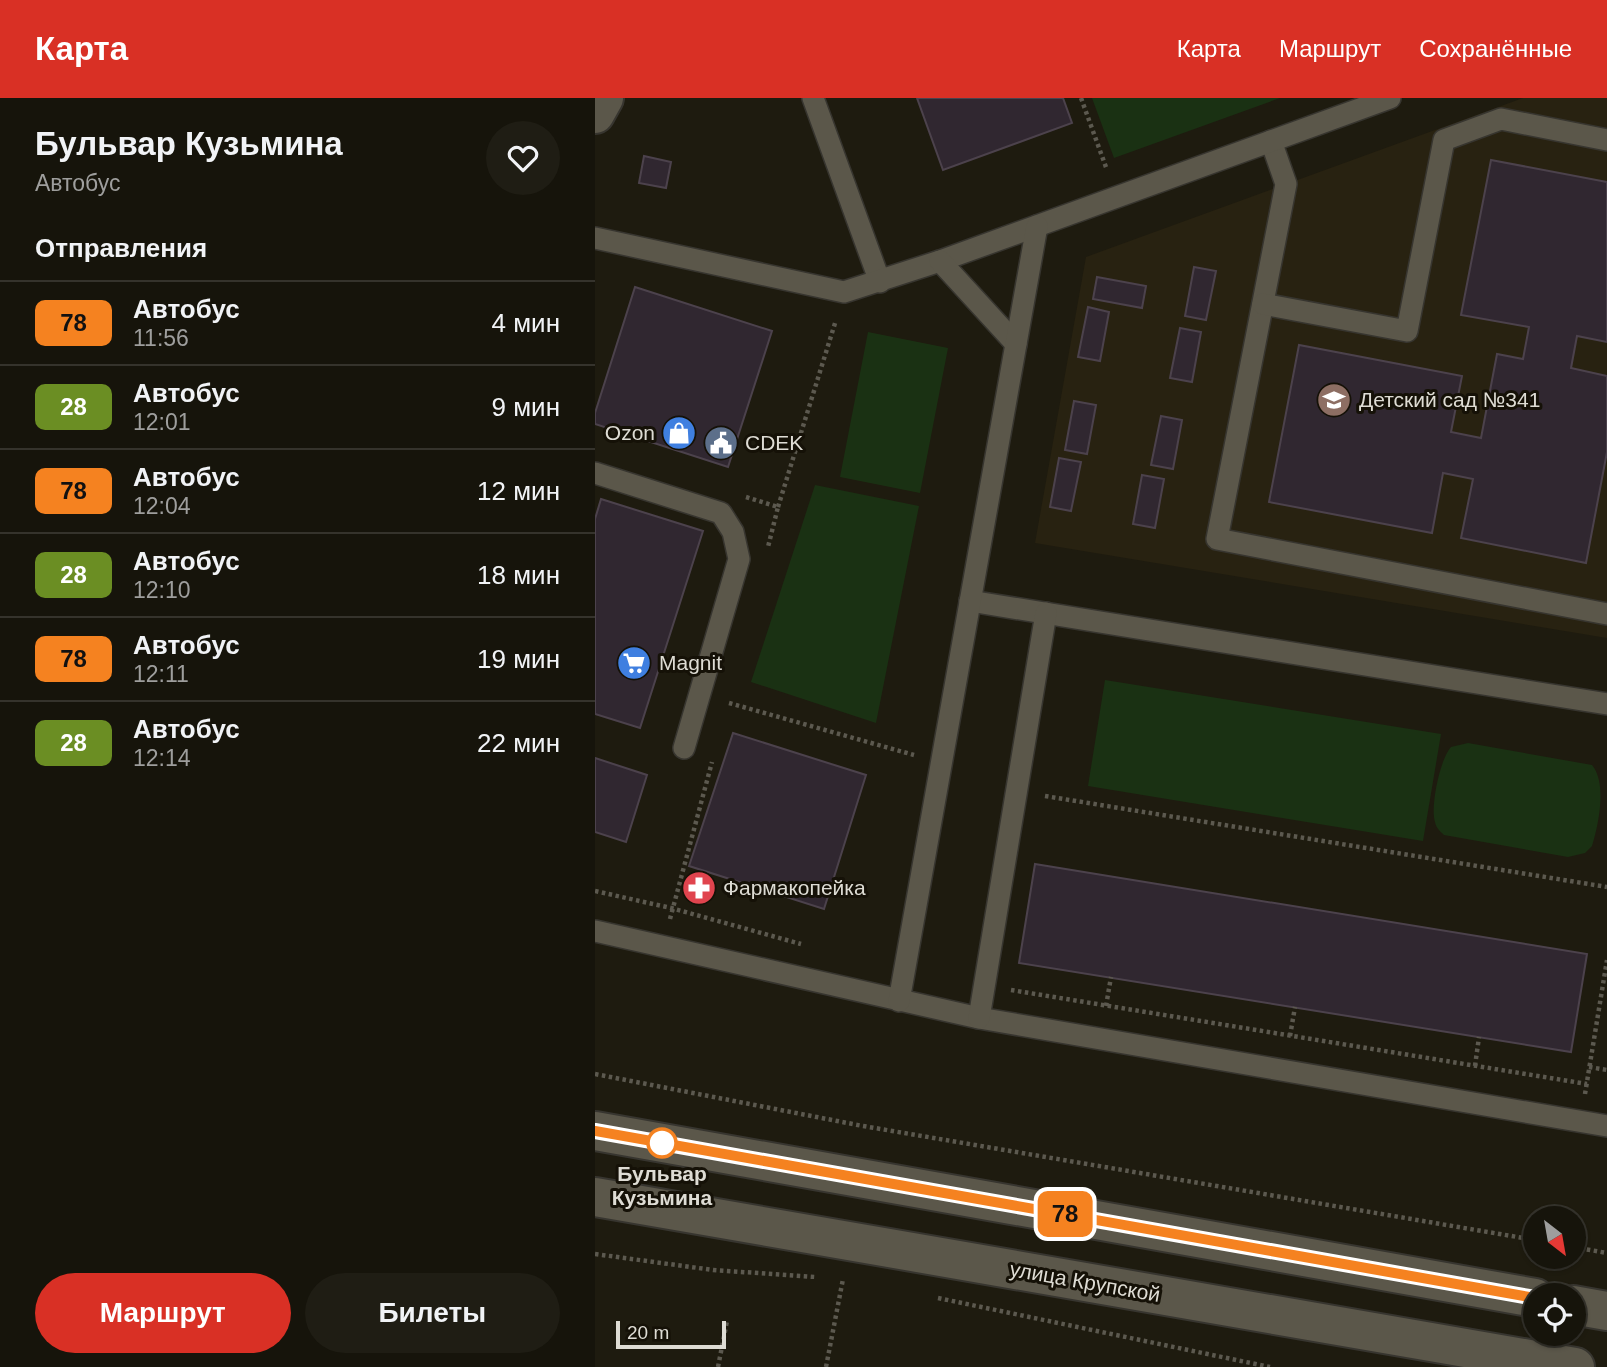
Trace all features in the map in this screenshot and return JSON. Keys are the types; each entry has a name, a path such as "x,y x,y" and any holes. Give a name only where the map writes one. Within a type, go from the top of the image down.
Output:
{"main road":[{"path":"595,114 604,98"},
{"path":"595,1131 1523,1296"},
{"name":"улица Крупской","path":"595,1197 1575,1367"},
{"path":"1586,1307 1607,1311"}],"lane":[{"path":"813,98 880,282"},
{"path":"595,238 844,292 940,261 1390,98"},
{"path":"1263,304 1407,331 1444,140 1501,119 1607,139"},
{"path":"1271,141 1286,184 1217,539 1607,614"},
{"path":"899,1002 1037,226"},
{"path":"940,261 1016,344"},
{"path":"595,473 721,513 733,531 739,559 684,748"},
{"path":"970,601 1607,704"},
{"path":"979,1018 1046,614"},
{"path":"595,932 979,1018 1607,1126"}],"path":[{"path":"1081,98 1117,197"},
{"path":"778,507 844,292"},
{"path":"729,703 941,762"},
{"path":"1017,792 1607,887"},
{"path":"595,891 671,908 813,948"},
{"path":"1580,1122 1607,960"},
{"path":"1106,1006 1111,977"},
{"path":"985,986 1587,1084"},
{"path":"1290,1036 1295,1007"},
{"path":"1475,1066 1479,1037"},
{"path":"1590,1067 1607,1070"},
{"path":"595,1074 863,1126 1523,1238"},
{"path":"1586,1249 1607,1253"},
{"path":"595,1254 713,1270 856,1281"},
{"path":"826,1367 843,1279"},
{"path":"936,1298 1270,1367"},
{"path":"718,1367 727,1321"}],"shaded area":[{"name":"Детский сад №341","path":"1523,98 1607,98 1607,638 1035,543 1086,257"}],"green space":[{"path":"1092,98 1280,98 1114,158"},
{"path":"868,332 948,348 920,493 840,477"},
{"path":"815,485 919,506 876,723 751,682"},
{"path":"1105,680 1441,734 1423,841 1088,786"},
{"path":"1468,743 1592,765 1597,773 1600,792 1599,815 1592,846 1585,853 1568,857 1444,835 1436,826 1434,815 1440,772 1451,747"}],"building":[{"path":"917,98 1063,98 1072,123 943,170"},
{"path":"644,156 671,162 666,188 639,183"},
{"path":"1491,160 1607,182 1607,342 1577,336 1571,368 1607,376 1607,452 1586,563 1461,538 1473,479 1443,473 1432,533 1269,502 1299,345 1462,376 1451,432 1481,438 1497,354 1523,359 1529,327 1461,315"},
{"path":"1194,267 1216,271 1206,320 1185,316"},
{"path":"1097,277 1146,286 1142,308 1093,299"},
{"path":"635,287 772,331 728,467 595,424 595,413"},
{"path":"1088,307 1109,312 1100,361 1078,357"},
{"path":"1180,328 1201,332 1192,382 1170,378"},
{"path":"1074,401 1096,405 1087,454 1065,450"},
{"path":"1161,416 1182,420 1173,469 1151,465"},
{"path":"1059,458 1081,462 1071,511 1050,507"},
{"path":"1142,475 1164,479 1155,528 1133,524"},
{"path":"601,499 703,531 640,728 595,714 595,519"},
{"path":"733,733 866,775 824,909 689,866"},
{"path":"595,758 647,775 626,842 595,832"},
{"path":"1035,864 1587,954 1571,1052 1019,963"}],"bus line":[{"name":"78","path":"595,1131 1523,1296"}],"place":[{"name":"Детский сад №341","path":"1334,400"},
{"name":"Ozon","path":"679,433"},
{"name":"CDEK","path":"721,443"},
{"name":"Magnit","path":"634,663"},
{"name":"Фармакопейка","path":"699,888"},
{"name":"Бульвар Кузьмина","path":"662,1143"}]}
